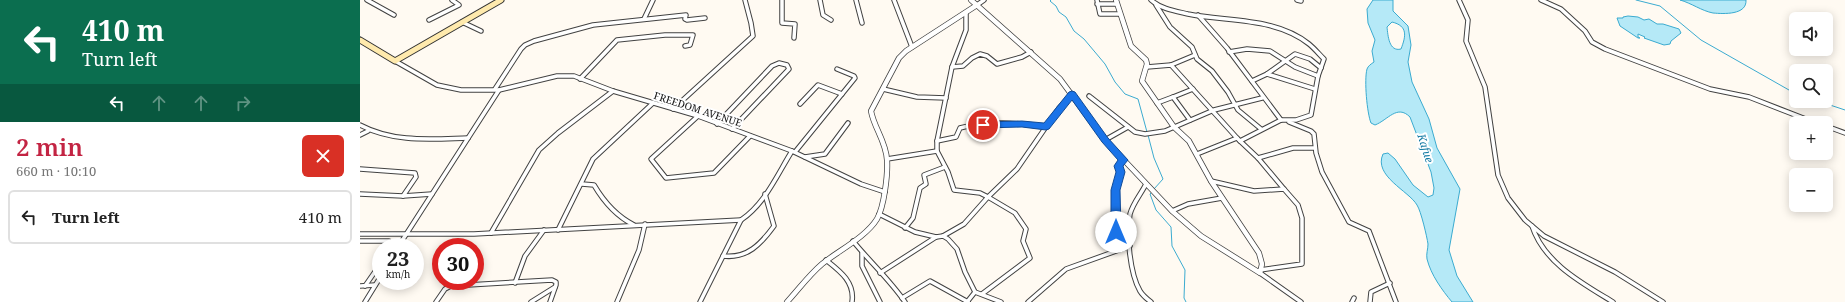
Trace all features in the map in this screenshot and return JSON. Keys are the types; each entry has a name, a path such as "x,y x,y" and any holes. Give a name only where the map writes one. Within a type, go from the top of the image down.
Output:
{"main road":[{"path":"395,61 501,0"},
{"name":"FREEDOM AVENUE","path":"360,40 395,61"}],"street":[{"path":"367,0 394,15"},
{"path":"430,20 459,5 452,0"},
{"path":"644,19 653,0"},
{"path":"673,109 753,36 745,0"},
{"path":"782,0 782,23 795,24 794,38"},
{"path":"820,0 823,15 831,20"},
{"path":"856,0 862,23"},
{"path":"894,0 912,47"},
{"path":"972,0 1060,79 1105,140 1172,211 1201,236 1260,272 1301,302"},
{"path":"787,302 808,277 826,260 870,228 879,214 887,184 888,159 884,142 872,117 871,111 899,58 912,47 984,0"},
{"path":"1097,0 1100,14 1120,14"},
{"path":"1151,0 1156,5 1170,27 1192,47 1195,55 1212,72 1228,92 1241,114 1261,129"},
{"path":"1297,0 1301,1"},
{"path":"1458,0 1468,20 1466,41 1485,87 1488,118 1499,181 1514,205 1525,220 1544,236 1615,272 1663,302"},
{"path":"1541,0 1561,10 1585,30 1592,42 1604,49 1710,89 1749,97 1798,116"},
{"path":"1097,4 1117,2 1131,46 1146,60 1147,67 1142,81 1174,127 1188,141 1197,154 1211,181 1259,253 1262,264 1260,272"},
{"path":"1156,5 1198,15 1261,23 1290,31 1302,38 1323,57 1325,61 1318,76 1311,115 1288,122"},
{"path":"966,13 966,32 952,66 937,141 937,151 954,190 980,193 1013,211 1026,229 1023,241 1030,258 982,294"},
{"path":"1198,15 1220,39 1252,81 1262,98 1281,120 1313,132 1315,136 1315,148 1322,172 1349,222 1369,231 1396,302"},
{"path":"404,238 468,138 521,49 529,43 593,25 686,16 685,19 687,20 705,18"},
{"path":"462,22 481,31"},
{"path":"580,79 592,69 617,40 665,35 694,36 690,45 686,46"},
{"path":"1229,52 1247,49 1267,50 1285,62 1318,76"},
{"path":"952,66 963,66 969,60 980,54 984,54 997,64 1022,57 1031,52"},
{"path":"1252,81 1267,74 1285,62 1292,54 1296,54 1310,60 1321,68"},
{"path":"1147,67 1171,65 1195,55"},
{"name":"FREEDOM AVENUE","path":"395,61 437,85 461,90 497,89 557,76 570,75 612,90 698,116 794,152 861,184 885,192"},
{"path":"717,124 772,66 780,63 787,65 789,69 732,129"},
{"path":"1171,65 1237,138 1258,158 1298,205 1302,218 1302,264 1260,272"},
{"path":"700,302 741,220 753,212 794,152 855,76 837,69"},
{"path":"1267,74 1315,89"},
{"path":"800,104 818,85 842,94"},
{"path":"883,89 917,97 946,98"},
{"path":"1157,104 1193,89"},
{"path":"491,234 539,150 612,90"},
{"path":"879,214 905,228 936,237 943,236 964,224 988,197 1017,169 1046,127 1072,94"},
{"path":"1089,96 1134,132 1142,134 1162,131 1213,110 1236,106 1262,98"},
{"path":"1173,97 1190,120"},
{"path":"558,230 597,153 653,103"},
{"path":"698,116 651,159 666,178 714,173 750,136"},
{"path":"1240,141 1281,120"},
{"path":"804,157 825,154 848,123"},
{"path":"937,141 956,137 960,128 974,125 1022,124 1046,127"},
{"path":"360,125 368,131 395,137 418,139 468,138"},
{"path":"1105,140 1128,127"},
{"path":"1833,129 1845,133"},
{"path":"360,135 368,131"},
{"path":"1197,154 1237,138"},
{"path":"1258,158 1293,148 1315,148"},
{"path":"888,159 937,151"},
{"path":"1116,232 1115,190 1120,172 1118,166 1124,160"},
{"path":"905,228 913,218 920,188 926,184 924,175 945,167"},
{"path":"360,169 415,173 416,177 403,196"},
{"path":"1211,181 1254,191 1284,189"},
{"path":"582,184 594,185 607,206 620,215 624,220 634,225"},
{"path":"1146,184 1130,215 1130,246 1132,268 1135,279 1142,294 1151,302"},
{"path":"360,194 403,196 432,194"},
{"path":"723,256 734,258 749,252 765,239 774,226 765,194"},
{"path":"1172,211 1188,204 1222,198"},
{"path":"360,234 491,234 645,224 741,220"},
{"path":"617,302 639,250 645,224"},
{"path":"1532,226 1536,240 1558,264 1613,302"},
{"path":"515,283 525,256 544,230"},
{"path":"943,236 957,249 965,272 975,292 1001,302"},
{"path":"880,273 936,237"},
{"path":"852,241 880,273 891,282 905,302"},
{"path":"360,242 372,242"},
{"path":"1028,302 1066,269 1130,246"},
{"path":"862,253 862,266 880,302"},
{"path":"826,260 849,281 853,295 852,302"},
{"path":"365,286 372,276"},
{"path":"436,302 445,289 451,286 552,280 556,282 556,287 550,302"},
{"path":"902,298 930,281 967,302 975,292"},
{"path":"1370,302 1371,292 1390,283"},
{"path":"360,286 372,285"},
{"path":"531,302 556,287"},
{"path":"365,302 372,290"}],"water":[{"name":"Kafue","path":"1373,0 1393,0 1393,11 1408,26 1411,45 1408,62 1412,82 1429,119 1437,148 1460,189 1449,250 1457,276 1473,302 1452,302 1441,287 1431,271 1427,259 1428,244 1419,208 1413,200 1387,176 1383,169 1381,162 1383,154 1388,153 1395,159 1413,185 1428,197 1433,195 1434,188 1431,172 1410,117 1405,113 1397,112 1380,123 1375,125 1371,123 1367,104 1366,74 1367,68 1374,62 1372,51 1375,40 1368,23 1367,9","holes":["1392,22 1401,26 1405,36 1401,49 1397,49 1392,46 1388,35 1387,27"]},
{"path":"1680,0 1746,0 1745,5 1739,11 1723,14 1709,12"},
{"path":"1628,16 1638,17 1644,20 1649,19 1657,24 1663,24 1679,29 1681,33 1671,41 1670,44 1664,45 1644,38 1645,37 1638,34 1638,37 1640,38 1638,38 1620,26 1617,18"}],"waterway":[{"path":"1051,0 1050,1 1056,6 1059,12 1066,17 1074,31 1084,39 1105,64 1115,82 1125,94 1138,99 1147,132"},
{"path":"1636,0 1660,6 1701,40 1789,90"},
{"path":"1833,106 1845,110"},
{"path":"1148,135 1154,158 1163,179 1154,189"},
{"path":"1152,192 1150,194 1156,210 1171,227 1172,246 1185,270 1184,298 1186,302"}],"route":[{"path":"983,125 1022,124 1046,127 1059,108 1072,94 1105,140 1124,160 1118,166 1120,172 1115,190 1116,232"}]}
